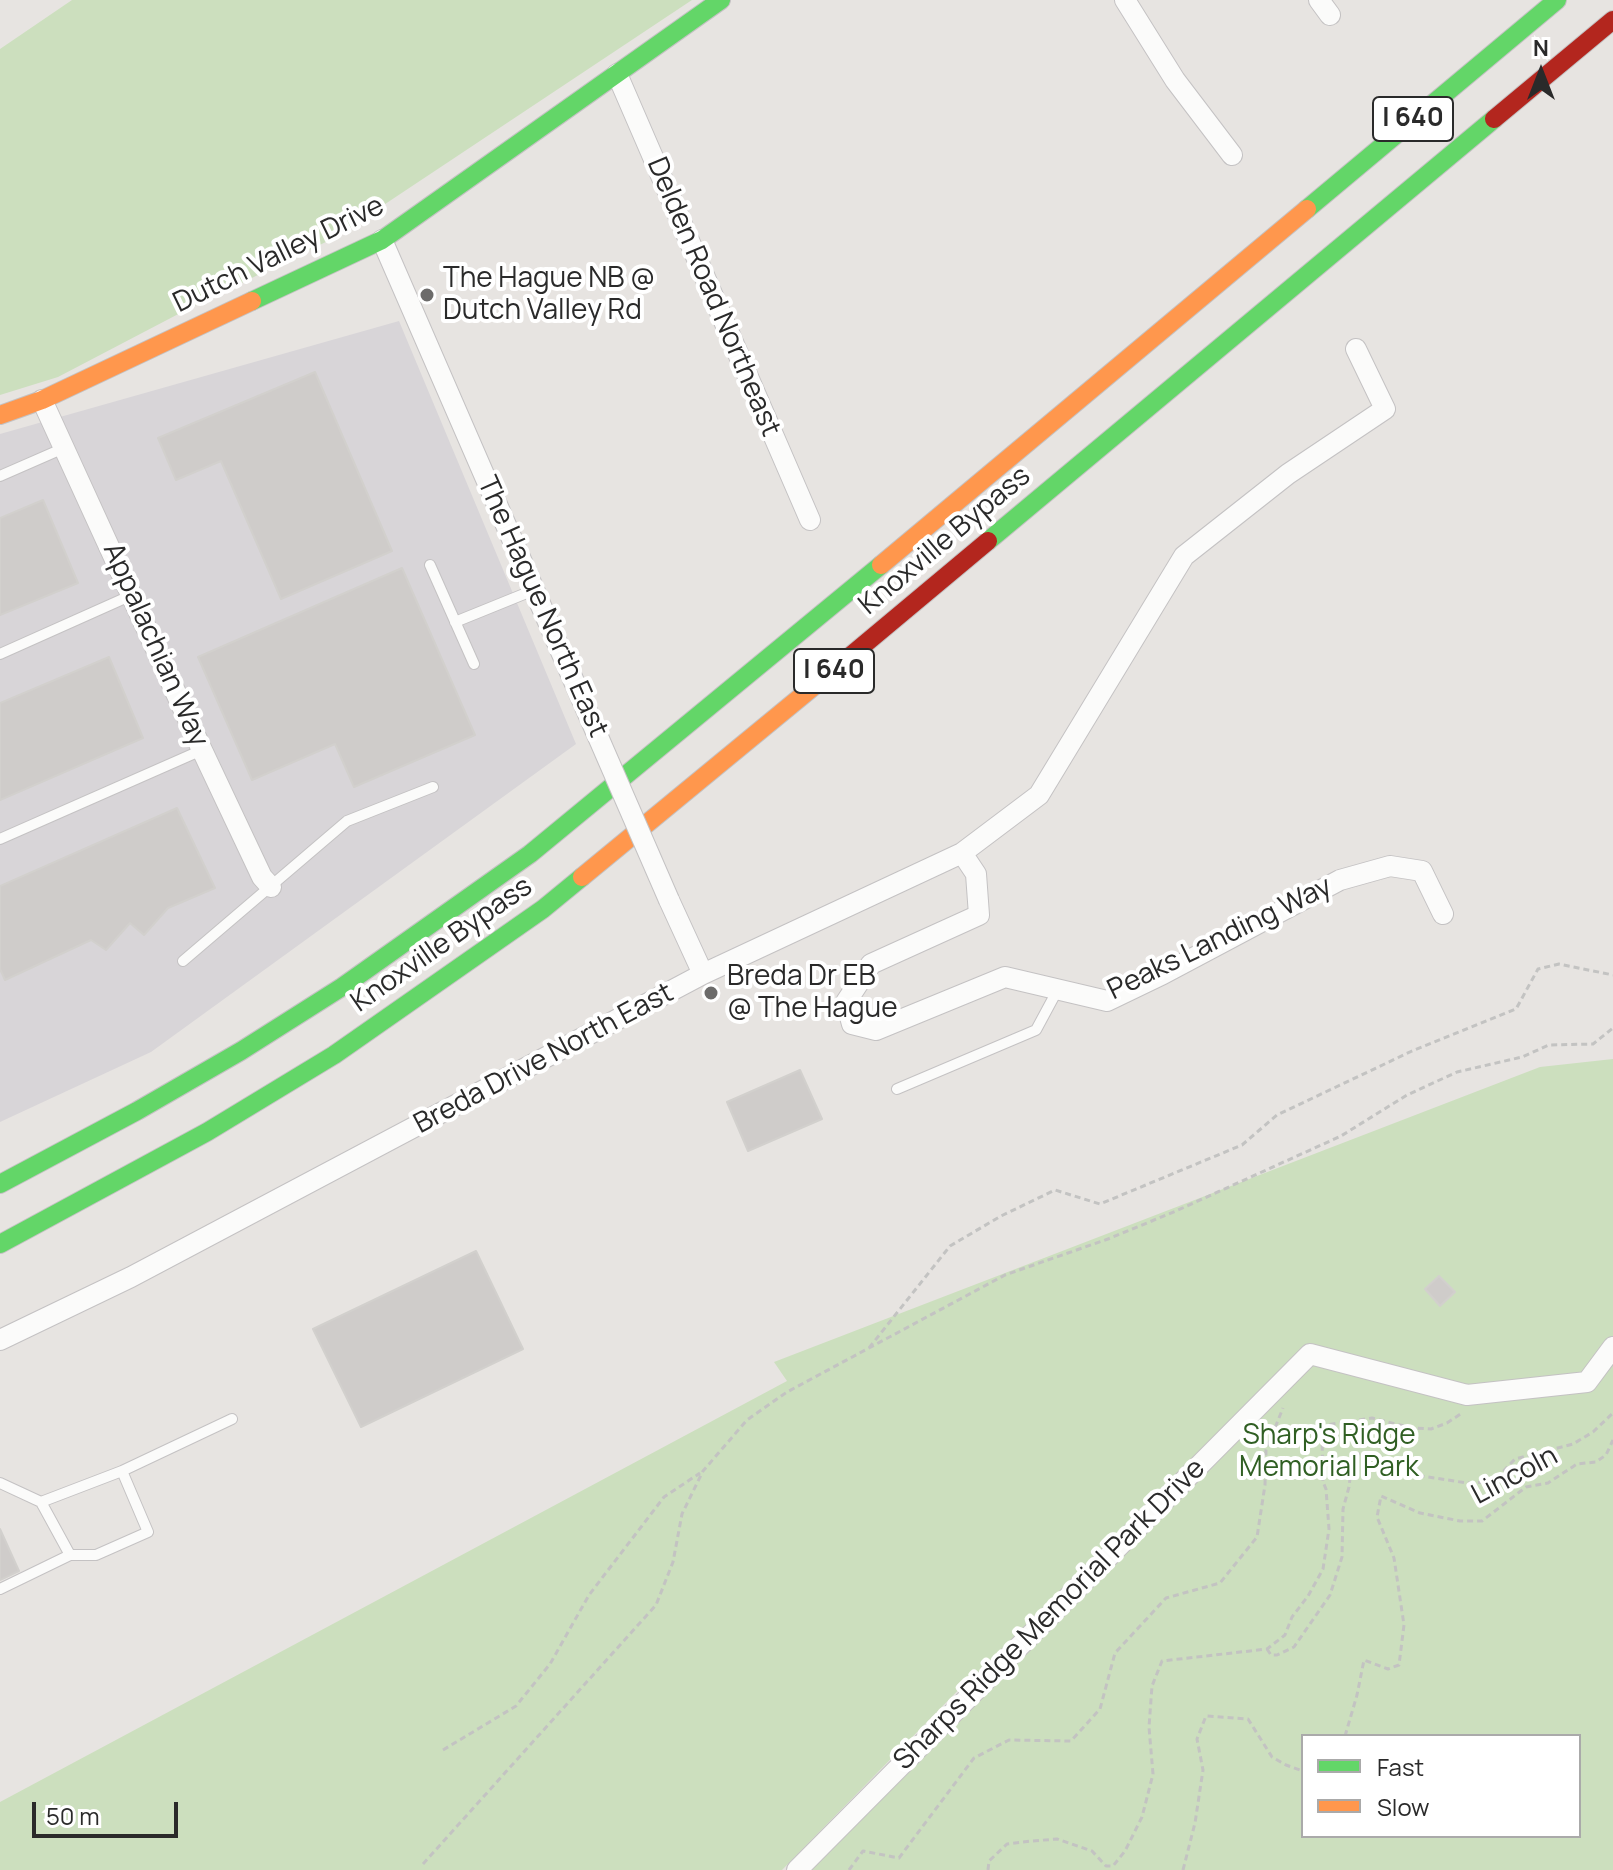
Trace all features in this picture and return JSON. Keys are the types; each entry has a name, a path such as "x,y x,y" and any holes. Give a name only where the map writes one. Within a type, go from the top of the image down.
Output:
{"main road":[{"name":"Dutch Valley Drive","path":"0,415 42,400 382,240 721,0"},
{"name":"Knoxville Bypass","path":"0,1184 241,1051 355,978 530,854 1557,0"},
{"name":"Knoxville Bypass","path":"0,1244 207,1132 334,1055 543,909 757,735 1613,20"}],"street":[{"path":"1125,0 1175,80 1232,155"},
{"name":"Delden Road Northeast","path":"617,74 810,520"},
{"name":"The Hague North East","path":"382,240 703,974"},
{"name":"Breda Drive North East","path":"0,1340 131,1277 703,974 962,853 1039,795 1184,556 1288,474 1385,409 1356,349"},
{"name":"Appalachian Way","path":"42,400 202,750 262,877 271,887"},
{"name":"Peaks Landing Way","path":"962,853 976,874 979,915 871,964 846,1002 852,1024 876,1030 1005,977 1107,1001 1340,880 1390,866 1422,871 1443,914"},
{"name":"Sharps Ridge Memorial Park Drive","path":"797,1870 1310,1354 1467,1395 1587,1382 1613,1347"}],"lane":[{"path":"0,476 65,448"},
{"path":"430,565 474,664"},
{"path":"455,622 534,590"},
{"path":"0,654 132,595"},
{"path":"0,839 202,750"},
{"path":"183,961 347,821 433,787"},
{"path":"897,1089 1036,1030 1057,991"},
{"path":"41,1502 122,1471 232,1419"},
{"path":"0,1589 70,1555 96,1555 148,1532 122,1471"},
{"path":"0,1483 41,1502 70,1555"}],"path":[{"path":"868,1350 950,1246 1001,1216 1055,1190 1100,1204 1242,1145 1277,1115 1412,1051 1516,1009 1538,969 1559,964 1613,975"},
{"path":"423,1864 656,1605 673,1562 682,1514 703,1471 747,1420 787,1392 1005,1275 1108,1239 1203,1199 1341,1136 1407,1095 1457,1072 1522,1057 1549,1045 1593,1044 1613,1028"},
{"path":"849,1870 863,1851 899,1858 974,1758 1009,1740 1071,1741 1100,1709 1115,1653 1166,1598 1220,1583 1257,1537 1265,1485 1266,1450 1284,1411 1282,1382"},
{"path":"988,1870 989,1861 1007,1844 1057,1839 1092,1851 1106,1866 1113,1866 1125,1851 1142,1817 1153,1774 1149,1727 1152,1686 1162,1661 1267,1649 1285,1635 1292,1617 1323,1569 1329,1529 1323,1482 1322,1435 1326,1425 1372,1418 1412,1428 1431,1429 1464,1412 1467,1395"},
{"name":"Lincoln","path":"1267,1649 1271,1655 1277,1655 1294,1647 1330,1595 1342,1557 1343,1509 1353,1454 1376,1454 1415,1475 1467,1483 1493,1482 1515,1459 1573,1444 1593,1432 1613,1413"},
{"name":"Lincoln","path":"1346,1734 1364,1660 1388,1669 1399,1665 1404,1625 1394,1558 1377,1517 1381,1496 1420,1513 1460,1521 1482,1521 1526,1487 1548,1483 1577,1464 1596,1462 1606,1455 1613,1440"},
{"path":"443,1750 516,1706 550,1664 589,1595 664,1497 703,1471"},
{"path":"1183,1870 1195,1823 1203,1770 1197,1739 1206,1716 1248,1719 1272,1757 1301,1770"}],"shaded area":[{"path":"399,321 576,744 151,1052 0,1122 0,434"}],"green space":[{"path":"72,0 692,0 334,238 58,377 0,395 0,49"},
{"name":"Sharp's Ridge Memorial Park","path":"1613,1059 1613,1870 812,1870 975,1673 782,1870 0,1870 0,1802 787,1381 774,1362 1540,1067"}],"building":[{"path":"315,372 392,551 281,599 221,461 176,480 158,438"},
{"path":"43,500 78,583 0,615 0,518"},
{"path":"402,568 475,735 354,787 335,744 252,780 198,657"},
{"path":"109,657 143,738 0,800 0,703"},
{"path":"177,808 215,888 168,908 144,935 130,923 106,950 91,940 5,980 0,969 0,886"},
{"path":"800,1070 822,1119 748,1151 727,1102"},
{"path":"476,1251 523,1349 361,1427 313,1329"},
{"path":"1439,1276 1455,1292 1440,1306 1425,1289"},
{"path":"0,1529 19,1571 0,1580"}],"traffic: fast":[{"path":"252,301 382,240 721,0"},
{"path":"1307,209 1557,0"},
{"path":"988,541 1494,119"},
{"path":"0,1184 137,1111 241,1051 342,987 530,854 881,565"},
{"path":"0,1244 207,1132 334,1055 543,909 582,877"}],"traffic: slow":[{"path":"881,565 1307,209"},
{"path":"0,415 42,400 252,301"},
{"path":"582,877 842,663"}],"traffic: jam":[{"path":"1494,119 1613,20"},
{"path":"842,663 988,541"}],"place":[{"name":"The Hague NB @ Dutch Valley Rd","path":"427,295"},
{"name":"Breda Dr EB @ The Hague","path":"711,993"}]}
